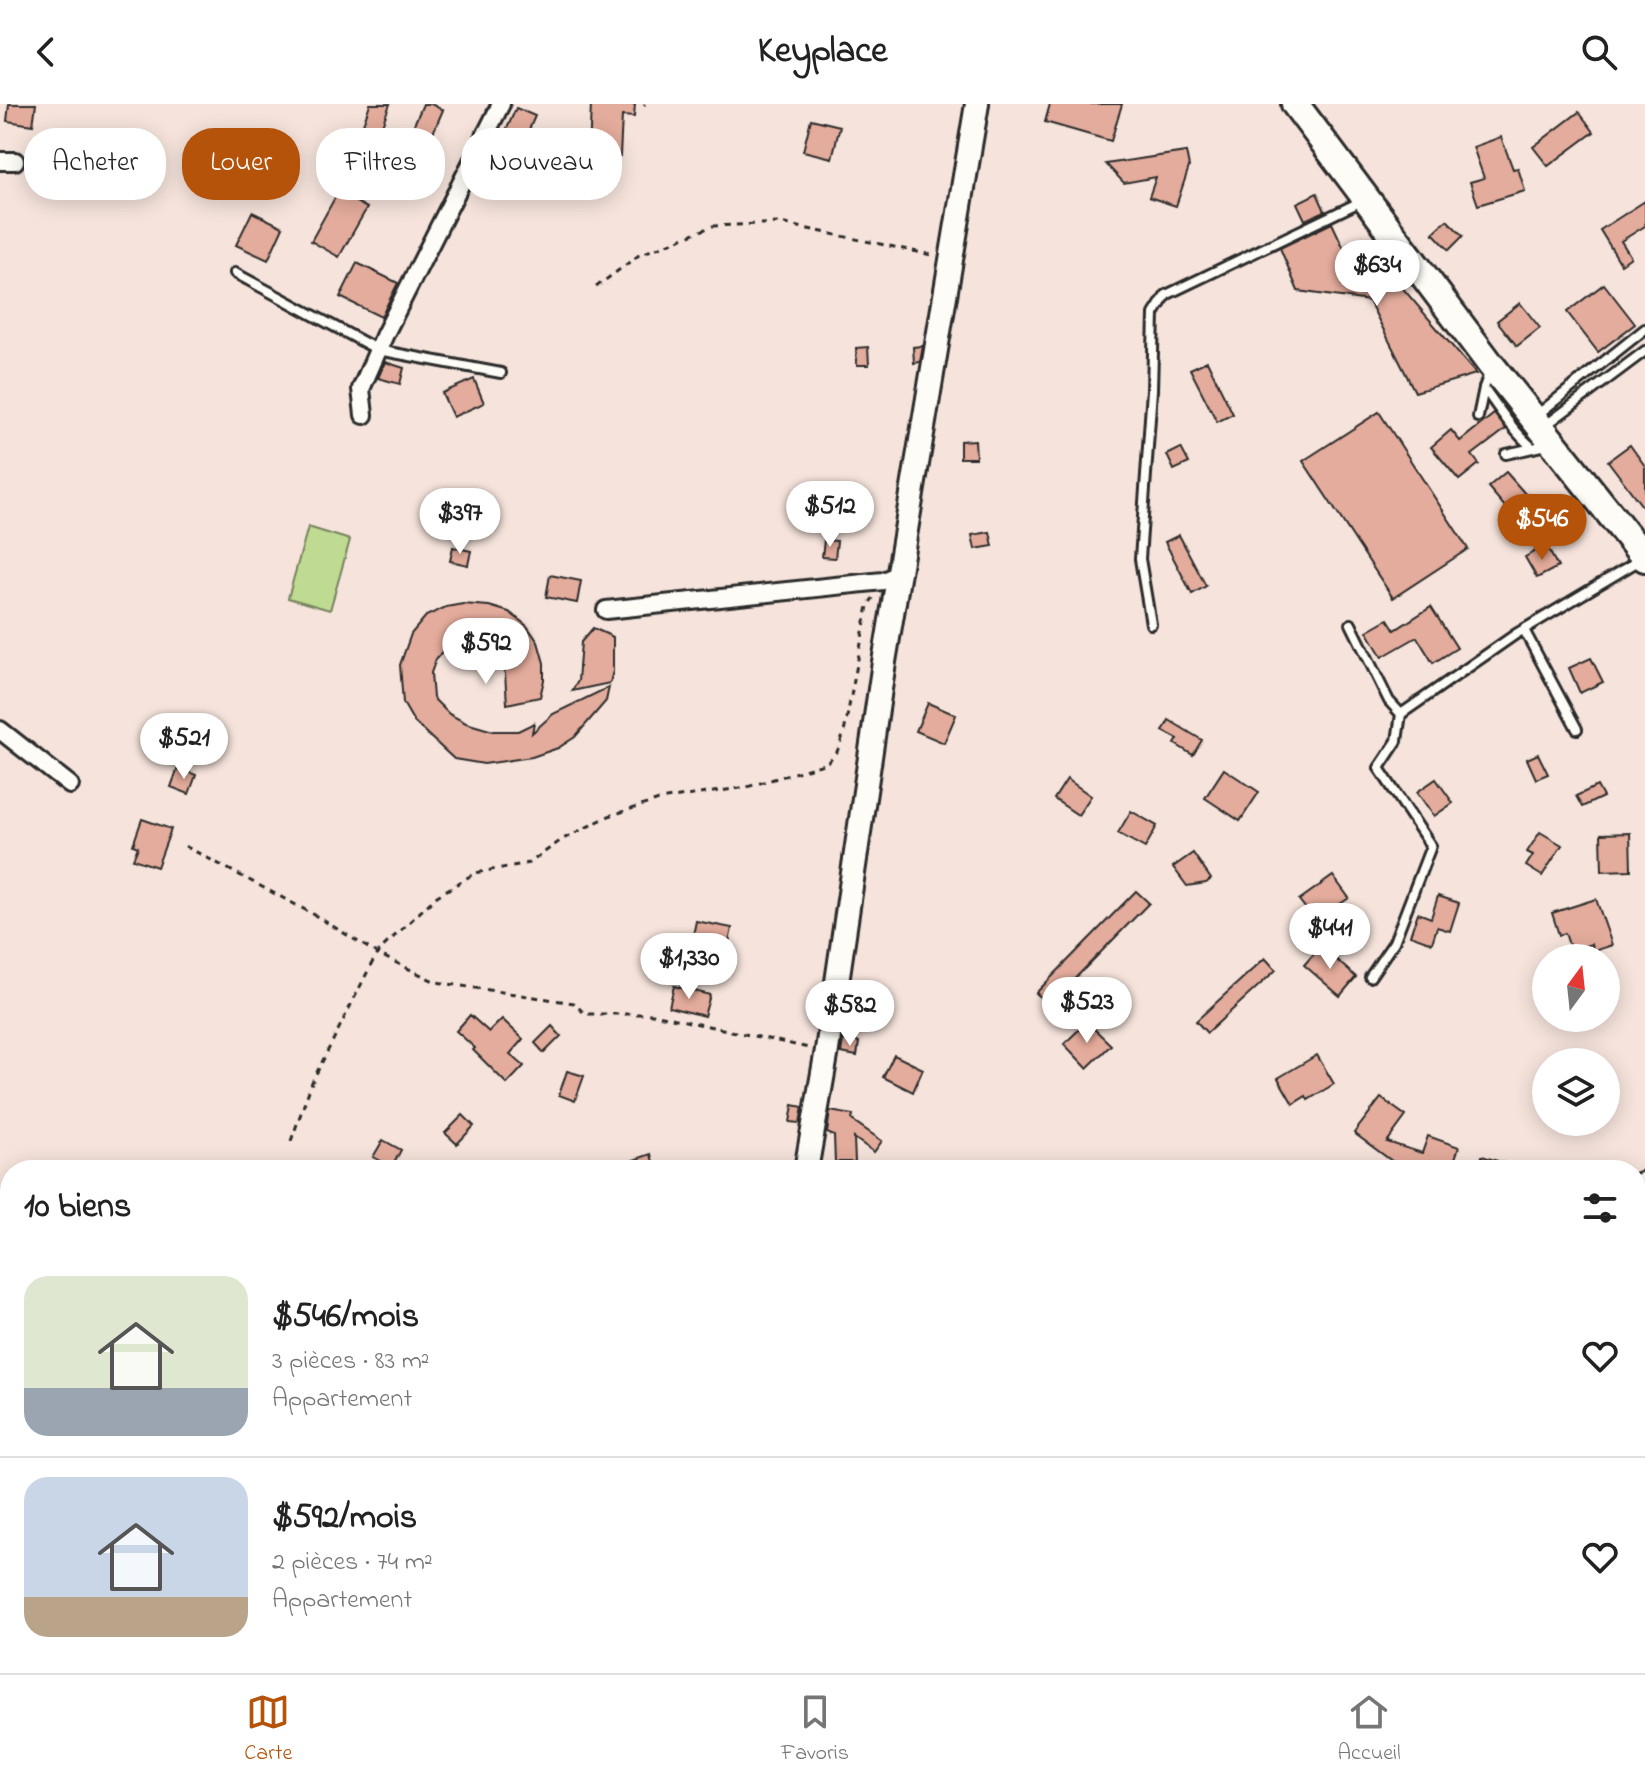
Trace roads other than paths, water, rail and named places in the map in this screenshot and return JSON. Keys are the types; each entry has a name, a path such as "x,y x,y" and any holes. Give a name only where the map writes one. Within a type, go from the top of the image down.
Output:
{"main road":[{"path":"1295,104 1488,376 1645,558"}],"street":[{"path":"364,415 361,389 378,350 501,104"},
{"path":"808,1160 827,1050 891,578 977,104"},
{"path":"606,610 891,578"},
{"path":"0,730 70,785"}],"lane":[{"path":"1151,624 1140,559 1154,314 1166,295 1365,200"},
{"path":"235,273 378,350 501,373"},
{"path":"1541,434 1645,329"},
{"path":"1506,454 1541,434 1645,351"},
{"path":"1478,417 1488,376"},
{"path":"1370,977 1394,942 1431,846 1379,768 1397,741 1401,714 1524,630 1645,558"},
{"path":"1351,624 1389,701 1401,714"},
{"path":"1524,630 1577,729"}]}
